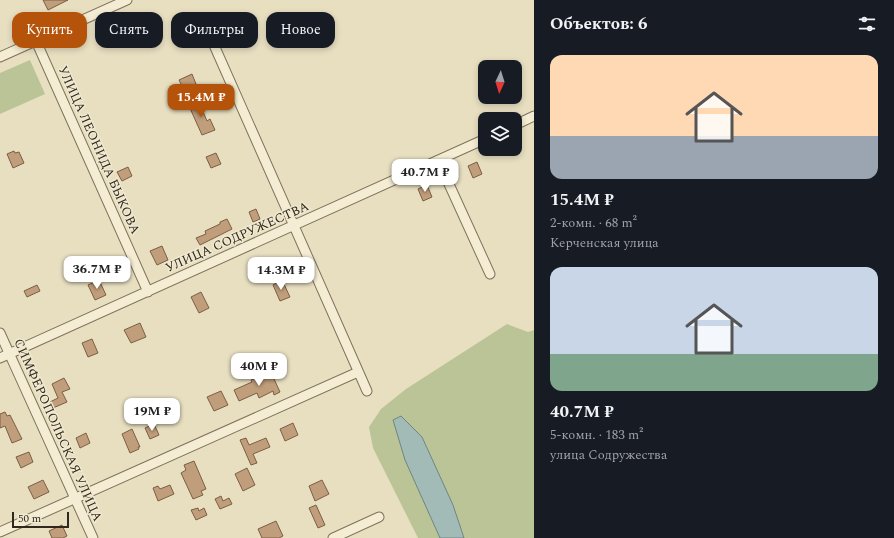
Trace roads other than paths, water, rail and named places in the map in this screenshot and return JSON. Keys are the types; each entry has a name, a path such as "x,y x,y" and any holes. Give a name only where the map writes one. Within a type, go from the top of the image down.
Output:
{"street":[{"path":"87,18 127,0"},
{"path":"0,57 20,48"},
{"name":"УЛИЦА ЛЕОНИДА БЫКОВА","path":"39,48 148,292"},
{"path":"215,48 366,391"},
{"path":"522,123 533,120"},
{"name":"УЛИЦА СОДРУЖЕСТВА","path":"0,358 478,142"},
{"path":"438,160 490,274"},
{"name":"СИМФЕРОПОЛЬСКАЯ УЛИЦА","path":"0,333 93,538"},
{"path":"0,532 358,372"},
{"path":"333,538 379,517"}],"water":[{"path":"401,416 422,437 453,505 464,538 440,538 405,460 393,420"}]}
